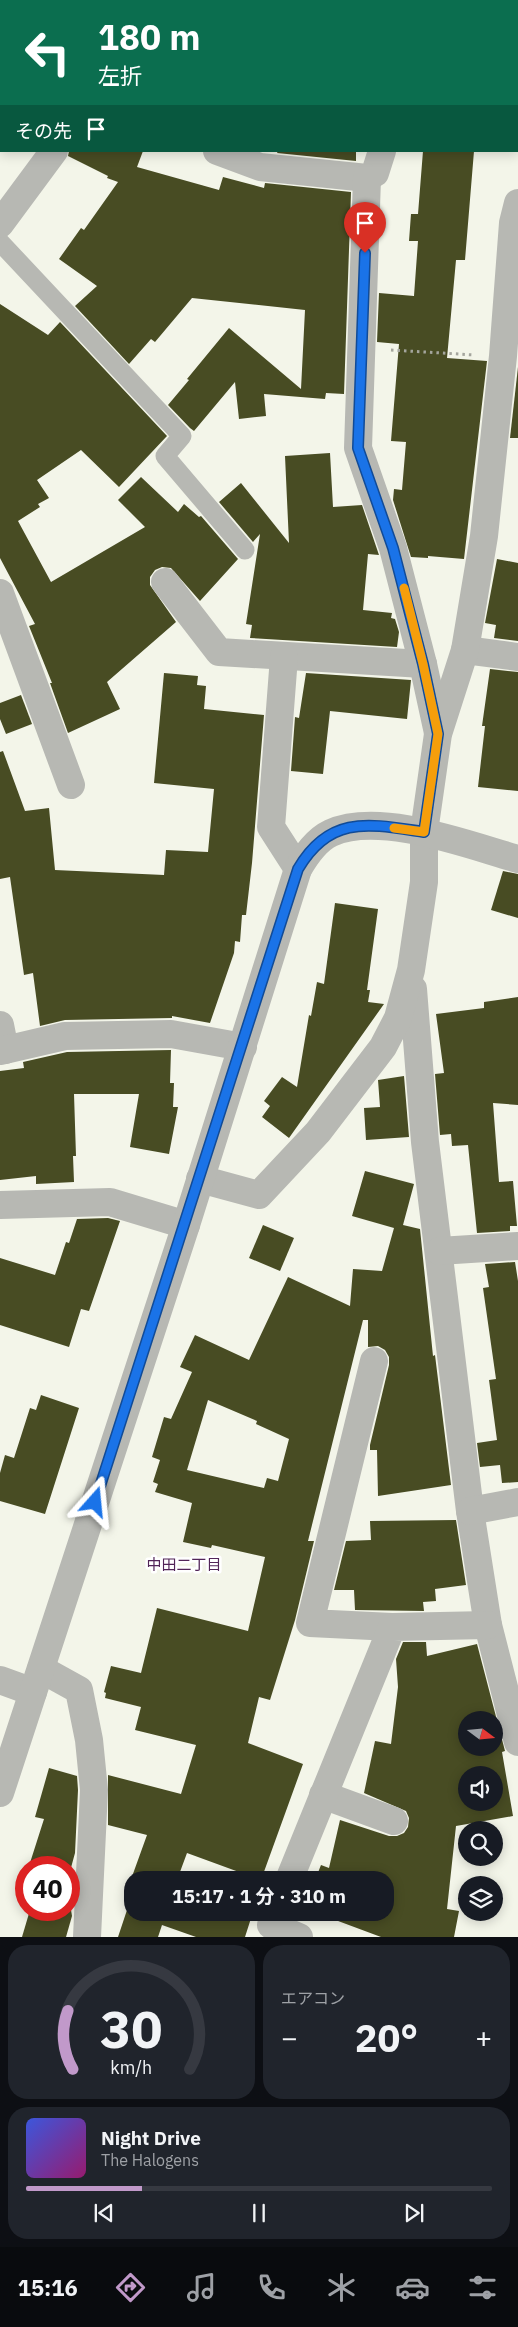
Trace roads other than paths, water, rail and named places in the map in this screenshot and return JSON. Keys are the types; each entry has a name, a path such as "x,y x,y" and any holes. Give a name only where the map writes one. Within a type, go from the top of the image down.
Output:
{"street":[{"path":"0,224 53,152"},
{"path":"220,152 260,167 367,178 375,173 382,152"},
{"path":"367,178 358,448 393,548 423,664 438,734"},
{"path":"200,1179 259,1195 318,1132 383,1047 398,1018 411,970 424,882 424,832 438,734 465,650 484,536 503,356 513,223 518,203"},
{"path":"165,582 219,652 284,658 423,664"},
{"path":"0,593 71,786"},
{"path":"465,650 518,657"},
{"path":"284,658 271,827 298,869"},
{"path":"0,1793 186,1225 298,869 309,851 330,833 343,829 377,825 424,832 518,859"},
{"path":"411,970 425,1142 470,1511 488,1625 518,1742"},
{"path":"2,1042 65,1036 171,1034 243,1046"},
{"path":"0,1205 110,1202 186,1225"},
{"path":"439,1251 518,1246"},
{"path":"374,1361 310,1623 392,1627 488,1625"},
{"path":"470,1511 518,1502"},
{"path":"293,1871 392,1627"},
{"path":"0,1680 37,1680 79,1690 89,1740 94,1790 87,1937"},
{"path":"323,1794 394,1821"},
{"path":"271,1925 299,1937"}],"lane":[{"path":"0,242 182,436 165,456 245,550"}],"district":[{"name":"中田二丁目","path":"184,1565"}]}
